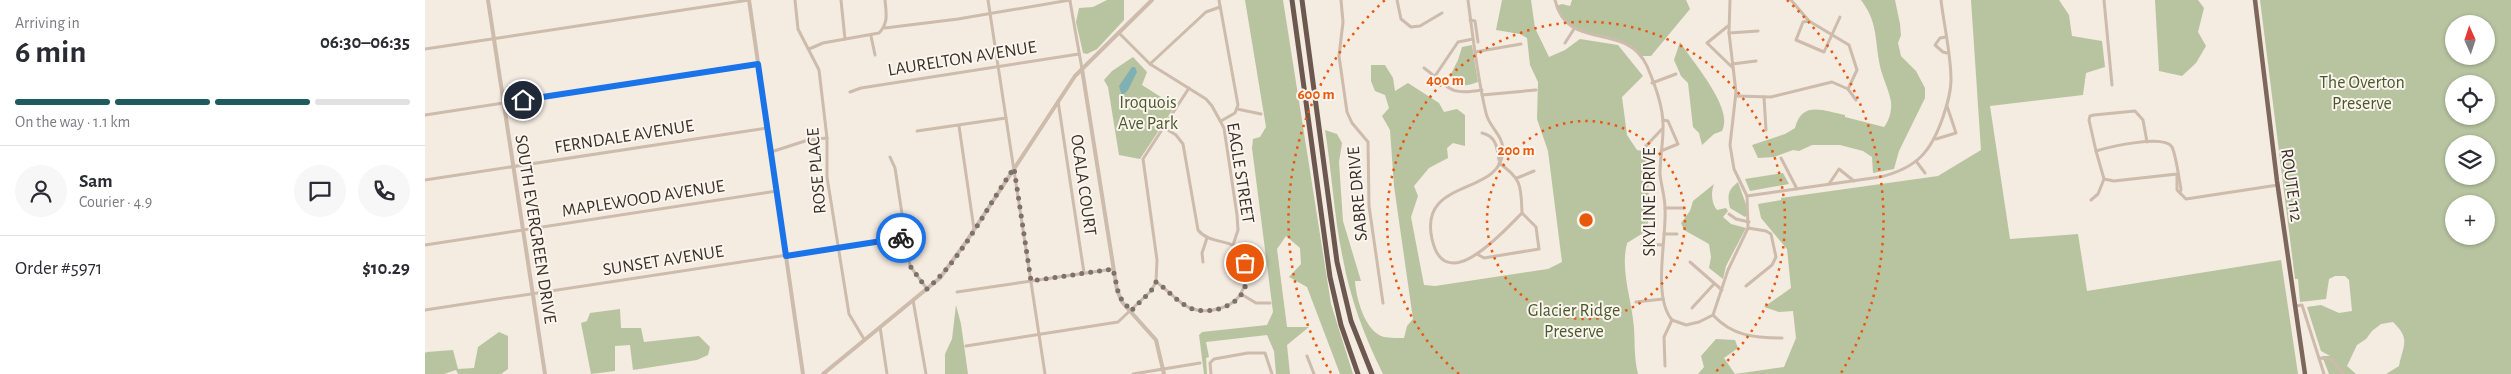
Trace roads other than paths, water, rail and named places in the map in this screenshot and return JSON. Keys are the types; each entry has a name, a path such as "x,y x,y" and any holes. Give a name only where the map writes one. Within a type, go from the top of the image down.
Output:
{"highway":[{"path":"1291,0 1330,277 1341,325 1359,374"},
{"path":"1302,0 1339,273 1353,326 1372,374"}],"main road":[{"name":"ROUTE 112","path":"2255,0 2278,185 2305,374"}],"street":[{"name":"SOUTH EVERGREEN DRIVE","path":"488,0 545,374"},
{"path":"425,49 749,0 803,374"},
{"name":"ROSE PLACE","path":"795,0 798,29 819,70 827,138 827,177 849,314 864,339"},
{"path":"841,0 845,39"},
{"path":"885,0 887,14 885,28"},
{"path":"988,0 1045,374"},
{"path":"809,49 823,43 871,36 885,28 990,14 1070,0 1113,269 1119,296 1156,340 1164,372"},
{"path":"823,374 927,289 949,266 1058,100 1082,69 1152,0"},
{"path":"1219,0 1238,100 1237,109 1232,116 1221,121"},
{"name":"SABRE DRIVE","path":"1341,0 1343,22 1339,56 1347,112 1352,123 1368,142 1369,206 1383,303"},
{"path":"1397,0 1401,19 1411,27 1420,26 1442,13"},
{"path":"1467,0 1487,116 1498,134 1503,152 1499,164 1476,183 1436,204 1432,212 1430,231 1434,249 1443,259 1463,263 1477,254 1522,213 1521,185 1517,178 1499,164 1495,141 1487,134 1482,133"},
{"path":"1555,0 1560,15 1574,29 1565,43"},
{"path":"1665,366 1664,337 1672,320 1686,325 1713,315 1723,290 1728,270 1748,228 1747,196 1734,169 1730,145 1736,96 1729,33 1730,0"},
{"path":"1791,0 1809,21 1849,45 1857,70 1848,89"},
{"path":"1747,196 1890,174 1916,161 1936,139 1947,105 1951,82 1941,0"},
{"path":"2104,0 2111,85"},
{"path":"1150,64 1205,12 1220,6"},
{"path":"1809,21 1803,22 1795,40 1824,52 1840,17"},
{"path":"1471,20 1475,22 1478,42"},
{"path":"1729,25 1707,43 1733,66"},
{"name":"SKYLINE DRIVE","path":"1574,29 1628,44 1641,56 1652,83 1663,120 1660,177 1665,208 1663,299 1667,314 1672,320"},
{"path":"1729,33 1758,31"},
{"name":"EAGLE STREET","path":"1119,33 1150,64 1206,100 1221,121 1237,215 1238,230 1233,245"},
{"path":"871,36 875,55"},
{"path":"1946,38 1940,38 1935,45 1943,52 1948,52"},
{"path":"1435,76 1458,42 1473,39"},
{"path":"1475,52 1521,44"},
{"name":"LAURELTON AVENUE","path":"850,92 868,86 1079,54"},
{"path":"1733,66 1756,61"},
{"path":"425,114 758,64"},
{"path":"1424,68 1435,76 1440,84 1457,92 1482,93 1536,90"},
{"path":"1652,83 1676,74"},
{"path":"1736,96 1764,97 1795,93 1828,82 1848,89 1856,100"},
{"path":"966,346 1118,322 1151,291 1156,282 1157,260 1142,165 1147,152 1189,88"},
{"path":"1764,97 1766,130"},
{"name":"OCALA COURT","path":"1058,100 1084,273"},
{"path":"1936,139 1956,133 1947,105"},
{"path":"1237,109 1261,114"},
{"path":"2091,200 2098,194 2104,179 2089,120 2090,116 2135,111 2143,120 2147,142"},
{"path":"917,131 1006,118"},
{"path":"1661,150 1678,144 1668,121 1663,120"},
{"path":"959,126 974,230"},
{"path":"1156,282 1188,307 1199,310 1222,308 1232,303 1241,294 1247,277 1242,250 1233,245 1207,238 1197,226 1183,144 1176,135 1163,127"},
{"name":"FERNDALE AVENUE","path":"425,180 767,128"},
{"path":"1645,146 1663,128"},
{"path":"771,152 790,148 809,140 827,138"},
{"path":"2096,151 2147,142 2166,142 2172,147 2180,193 2186,199 2278,185"},
{"path":"891,157 895,168 910,266 927,289"},
{"path":"1781,158 1797,189"},
{"path":"1916,161 1925,173"},
{"path":"1829,184 1839,169 1854,180"},
{"path":"1517,178 1534,171"},
{"path":"2104,179 2113,181 2177,174"},
{"name":"MAPLEWOOD AVENUE","path":"425,245 777,191"},
{"path":"1665,208 1684,208"},
{"path":"1477,254 1484,258 1539,249 1536,227 1530,218 1522,213"},
{"path":"1729,214 1736,219 1749,222"},
{"path":"1746,286 1772,265 1777,257 1771,234 1748,228"},
{"path":"1664,234 1677,234"},
{"name":"SUNSET AVENUE","path":"425,310 906,237"},
{"path":"1203,262 1202,254 1207,238"},
{"path":"1642,244 1663,245"},
{"path":"1690,262 1723,290"},
{"path":"957,292 1113,269"},
{"path":"1692,308 1714,284"},
{"path":"1241,294 1256,303 1270,303"},
{"path":"1636,302 1663,299"},
{"path":"913,300 926,374"},
{"path":"2296,306 2302,305 2324,374"},
{"path":"1713,315 1725,327 1749,337 1782,338"},
{"path":"880,326 887,374"},
{"path":"1211,374 1210,363 1214,359 1265,353 1272,374"},
{"path":"1307,356 1314,374"},
{"path":"2319,358 2331,359 2344,374"},
{"path":"1133,374 1164,372 1201,363"}],"water":[{"path":"1132,67 1135,67 1137,72 1128,90 1122,96 1119,86"}],"park label":[{"name":"The Overton Preserve","path":"2362,92"},
{"name":"Iroquois Ave Park","path":"1148,112"},
{"name":"Glacier Ridge Preserve","path":"1574,320"}]}
